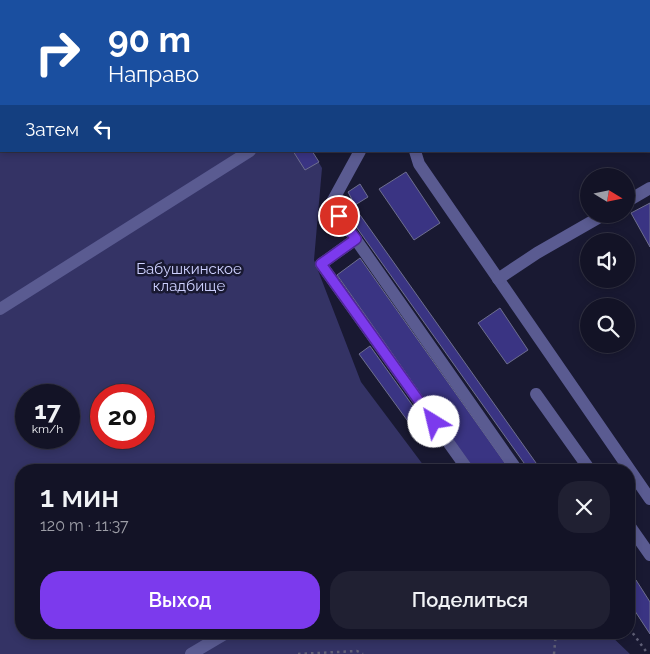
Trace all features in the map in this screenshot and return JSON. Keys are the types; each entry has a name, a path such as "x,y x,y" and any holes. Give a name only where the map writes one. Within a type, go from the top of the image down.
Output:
{"lane":[{"path":"0,309 248,152"},
{"path":"359,152 331,204 513,464"},
{"path":"414,152 419,164 626,464"},
{"path":"635,197 650,188"},
{"path":"498,279 536,253 589,223"},
{"path":"356,239 321,264 464,464"},
{"path":"536,394 586,464"},
{"path":"635,477 650,499"},
{"path":"635,534 650,555"},
{"path":"191,654 216,639"}],"path":[{"path":"635,636 648,654"},
{"path":"554,654 555,639"},
{"path":"298,654 357,651 363,654"}],"green space":[{"name":"Бабушкинское кладбище","path":"0,152 313,152 322,168 314,260 361,382 422,464 15,464 15,639 614,639 630,654 0,654"}],"building":[{"path":"294,152 313,152 319,162 305,170"},
{"path":"406,172 440,223 414,240 379,189"},
{"path":"360,184 368,197 355,205 348,192"},
{"path":"348,198 537,464 525,464 340,204"},
{"path":"650,203 650,247 635,220 635,211"},
{"path":"360,258 506,464 470,464 337,275"},
{"path":"500,308 528,350 507,364 478,323"},
{"path":"370,346 425,423 415,431 359,354"},
{"path":"635,581 650,602 650,634 635,611"}],"route":[{"path":"339,216 356,239 321,264 434,422"}]}
